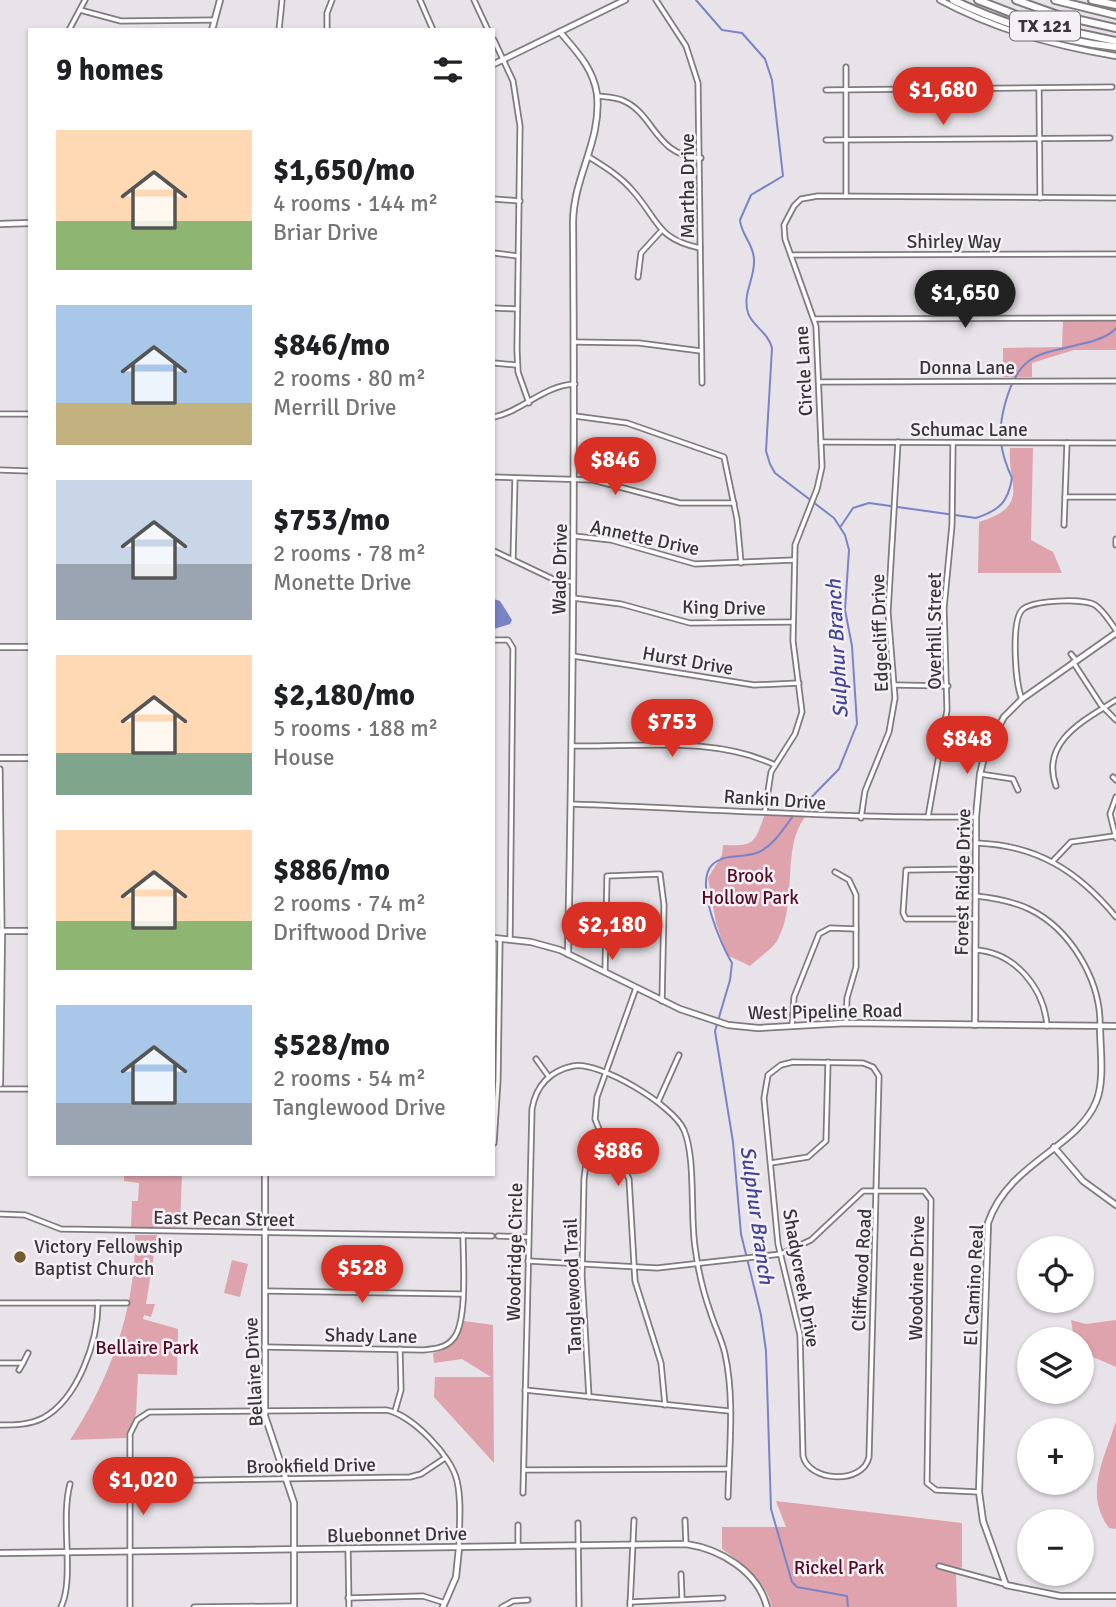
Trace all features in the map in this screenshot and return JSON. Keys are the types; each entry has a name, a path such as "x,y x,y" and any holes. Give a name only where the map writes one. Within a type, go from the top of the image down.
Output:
{"highway":[{"path":"953,0 1034,32 1116,47"},
{"name":"TX 121","path":"978,0 1045,26 1116,41"},
{"path":"1016,0 1058,15 1116,29"},
{"path":"1055,0 1116,15"},
{"name":"TX 121","path":"1092,0 1116,5"}],"street":[{"path":"70,28 85,0"},
{"path":"212,28 220,0"},
{"path":"279,28 282,0"},
{"path":"325,28 332,0"},
{"path":"420,0 432,28"},
{"path":"474,0 487,28"},
{"path":"495,64 625,0"},
{"name":"Martha Drive","path":"656,0 674,24 694,66 700,100 702,383"},
{"path":"940,0 1009,30 1057,45 1116,56"},
{"path":"80,10 121,21 214,20"},
{"name":"Wade Drive","path":"560,32 590,70 597,96 597,129 577,187 573,210 575,416 568,954"},
{"path":"495,42 513,81 518,107 521,146 517,365 528,403"},
{"path":"846,66 846,196"},
{"path":"826,90 1112,87"},
{"path":"1039,88 1040,198"},
{"path":"597,96 627,102 669,148 688,157 701,158"},
{"path":"826,140 1110,138"},
{"path":"589,158 611,171 632,189 672,240 701,248"},
{"name":"Circle Lane","path":"765,811 769,778 801,719 793,622 793,560 796,537 821,475 815,319 783,229 793,206 806,197 846,196 1116,198"},
{"path":"495,199 520,201"},
{"path":"0,224 28,223"},
{"path":"638,277 645,246 662,230"},
{"path":"495,253 518,256"},
{"name":"Shirley Way","path":"792,255 1116,254"},
{"path":"495,308 517,309"},
{"path":"815,319 1116,318"},
{"path":"574,342 639,343 702,351"},
{"path":"495,363 517,365"},
{"name":"Donna Lane","path":"819,382 1116,381"},
{"path":"495,417 528,403 558,386 575,384"},
{"path":"0,414 28,414"},
{"path":"575,416 627,423 722,456 734,503 741,563"},
{"name":"Schumac Lane","path":"821,442 1116,443"},
{"name":"Edgecliff Drive","path":"861,818 865,791 889,732 895,685 888,612 898,442"},
{"name":"Overhill Street","path":"928,817 943,746 948,686 944,608 952,514 953,443"},
{"path":"1064,525 1067,443"},
{"path":"0,470 28,471"},
{"path":"495,477 574,478 623,486 680,503 734,503"},
{"path":"513,560 514,478"},
{"path":"1065,497 1116,497"},
{"name":"Annette Drive","path":"574,536 611,540 689,563 793,560"},
{"path":"1116,539 1116,545"},
{"path":"495,551 552,579 573,582"},
{"name":"King Drive","path":"573,598 621,604 690,623 793,622"},
{"path":"1022,699 1017,685 1017,629 1019,614 1027,605 1038,602 1091,603 1101,610 1116,631"},
{"name":"Forest Ridge Drive","path":"975,1025 976,817 980,774 991,738 1004,717 1022,699 1116,631"},
{"path":"495,640 508,640 513,648 510,939"},
{"path":"0,647 28,647"},
{"path":"1071,653 1104,708 1116,720"},
{"name":"Hurst Drive","path":"573,656 743,683 799,683"},
{"path":"895,685 948,686"},
{"path":"1056,786 1053,769 1057,746 1065,736 1116,700"},
{"path":"572,746 717,747 745,753 775,765"},
{"path":"0,758 28,758"},
{"path":"0,769 0,1087 28,1090"},
{"path":"980,774 1013,779 1018,790"},
{"path":"1053,861 1071,842 1115,837 1110,814 1116,797"},
{"name":"Rankin Drive","path":"571,804 765,811 861,818 976,817"},
{"path":"976,843 1020,847 1053,861 1082,881 1116,917"},
{"path":"976,869 906,870 903,914 905,919 976,919"},
{"path":"835,872 849,880 856,889 856,967 847,998 846,1023"},
{"path":"605,972 607,876 660,874 664,905 662,1001"},
{"path":"976,895 1018,904 1035,912 1051,925 1075,953 1095,984 1100,1026"},
{"path":"793,1028 793,997 819,934 830,928 856,929"},
{"path":"1,930 28,931"},
{"path":"495,1127 498,1080 497,939"},
{"name":"West Pipeline Road","path":"497,939 546,945 662,1001 705,1019 728,1025 793,1028 846,1023 1116,1026"},
{"path":"975,950 999,954 1028,978 1043,1001 1047,1026"},
{"path":"636,988 605,1073 596,1104 595,1119 602,1139 621,1162 629,1179 638,1296 661,1363 665,1405"},
{"name":"El Camino Real","path":"1006,1585 983,1521 979,1492 988,1223 996,1203 1008,1188 1081,1124 1096,1102 1100,1026"},
{"path":"658,1102 679,1055"},
{"path":"536,1059 549,1077 562,1069 579,1065 605,1073 658,1102 677,1119 687,1141 698,1266 705,1298 725,1353 729,1411 728,1497"},
{"path":"771,1163 808,1157 826,1141 828,1062"},
{"name":"Cliffwood Road","path":"828,1062 863,1063 877,1072 881,1089 869,1457 864,1469"},
{"name":"Shadycreek Drive","path":"828,1062 786,1063 768,1075 764,1098 781,1254 800,1335 803,1461 810,1470 822,1474 852,1476 864,1469"},
{"name":"Woodridge Circle","path":"523,1493 532,1109 536,1092 549,1077"},
{"name":"Tanglewood Trail","path":"589,1397 582,1264 585,1165 587,1155 602,1139"},
{"path":"1054,1147 1083,1181 1116,1205"},
{"name":"Bellaire Drive","path":"265,1176 263,1291 266,1425 293,1503 295,1607"},
{"name":"Woodvine Drive","path":"528,1261 634,1267 698,1266 753,1259 781,1254 811,1240 855,1196 867,1189 919,1189 928,1193 931,1200 927,1483 936,1490 979,1492"},
{"name":"East Pecan Street","path":"0,1214 25,1215 61,1229 492,1236"},
{"name":"Shady Lane","path":"264,1347 434,1349 451,1341 460,1330 463,1236"},
{"path":"498,1236 528,1237"},
{"path":"263,1291 462,1294"},
{"path":"0,1303 127,1303"},
{"path":"0,1425 39,1419 63,1401 84,1364 98,1303"},
{"path":"394,1411 401,1390 400,1349"},
{"path":"19,1370 28,1353"},
{"path":"0,1363 23,1363"},
{"path":"525,1391 729,1411"},
{"path":"130,1607 130,1434 137,1420 145,1413 157,1411 394,1411 419,1429 445,1458 455,1473 458,1486 457,1572 444,1605 423,1597 348,1598"},
{"name":"Brookfield Drive","path":"131,1481 410,1477 445,1458"},
{"path":"523,1470 729,1469"},
{"path":"61,1607 65,1590 66,1506 71,1484"},
{"path":"634,1520 630,1605 682,1598 723,1598"},
{"path":"685,1520 686,1544"},
{"path":"578,1522 579,1607"},
{"path":"518,1525 518,1546"},
{"name":"Bluebonnet Drive","path":"0,1553 686,1544 718,1553 740,1567 753,1580 767,1607"},
{"path":"348,1548 349,1607"},
{"path":"939,1566 1006,1585 1060,1596 1116,1596"},
{"path":"681,1574 682,1598"},
{"path":"502,1607 513,1601 528,1600"},
{"path":"194,1607 295,1607"}],"green space":[{"path":"1063,321 1116,321 1116,350 1074,350 1032,363 1032,377 1003,377 1003,348 1062,347"},
{"path":"1010,448 1033,448 1031,540 1053,552 1062,573 978,573 979,522 1006,509 1011,501 1013,484"},
{"name":"Brook Hollow Park","path":"765,814 805,817 793,844 784,924 776,943 750,966 727,955 716,923 708,878 722,855 723,845 742,845 752,841"},
{"path":"124,1176 182,1176 180,1227 131,1227 132,1201 138,1201 139,1183 124,1181"},
{"name":"Bellaire Park","path":"135,1235 157,1235 146,1304 155,1304 151,1317 144,1315 143,1319 178,1329 177,1375 138,1374 136,1414 126,1438 70,1440 97,1393 118,1342 131,1290"},
{"path":"232,1260 248,1264 240,1297 224,1293"},
{"path":"1071,1320 1086,1324 1116,1320 1116,1367 1094,1357 1094,1327 1072,1327"},
{"path":"464,1321 493,1325 494,1463 434,1397 435,1377 491,1377 462,1359 434,1363 433,1353 454,1342"},
{"path":"1116,1421 1116,1529 1109,1528 1101,1515 1097,1489 1102,1462"},
{"name":"Rickel Park","path":"776,1501 962,1523 962,1567 956,1571 957,1607 772,1607 759,1581 722,1549 722,1527 786,1527"}],"water":[{"path":"495,599 500,601 512,620 510,624 495,629"}],"waterway":[{"name":"Sulphur Branch","path":"696,0 722,30 742,33 765,59 772,80 783,176 751,195 740,220 754,260 747,299 748,313 772,348 766,451 775,473 834,518 845,535 849,550 845,610 852,646 857,724 839,769 797,812"},
{"path":"841,526 853,508 869,503 976,518 997,508 1005,499 1012,478 1002,451 1001,424 1005,404 1018,372 1026,363 1047,352 1093,341 1116,328"},
{"name":"Sulphur Branch","path":"793,816 764,849 753,854 723,858 712,865 707,874 711,914 732,963 730,980 715,1031 733,1142 741,1234 761,1315 766,1351 771,1509 792,1582 797,1587 847,1596 848,1607"}],"place":[{"name":"Victory Fellowship Baptist Church","path":"20,1257"}]}
